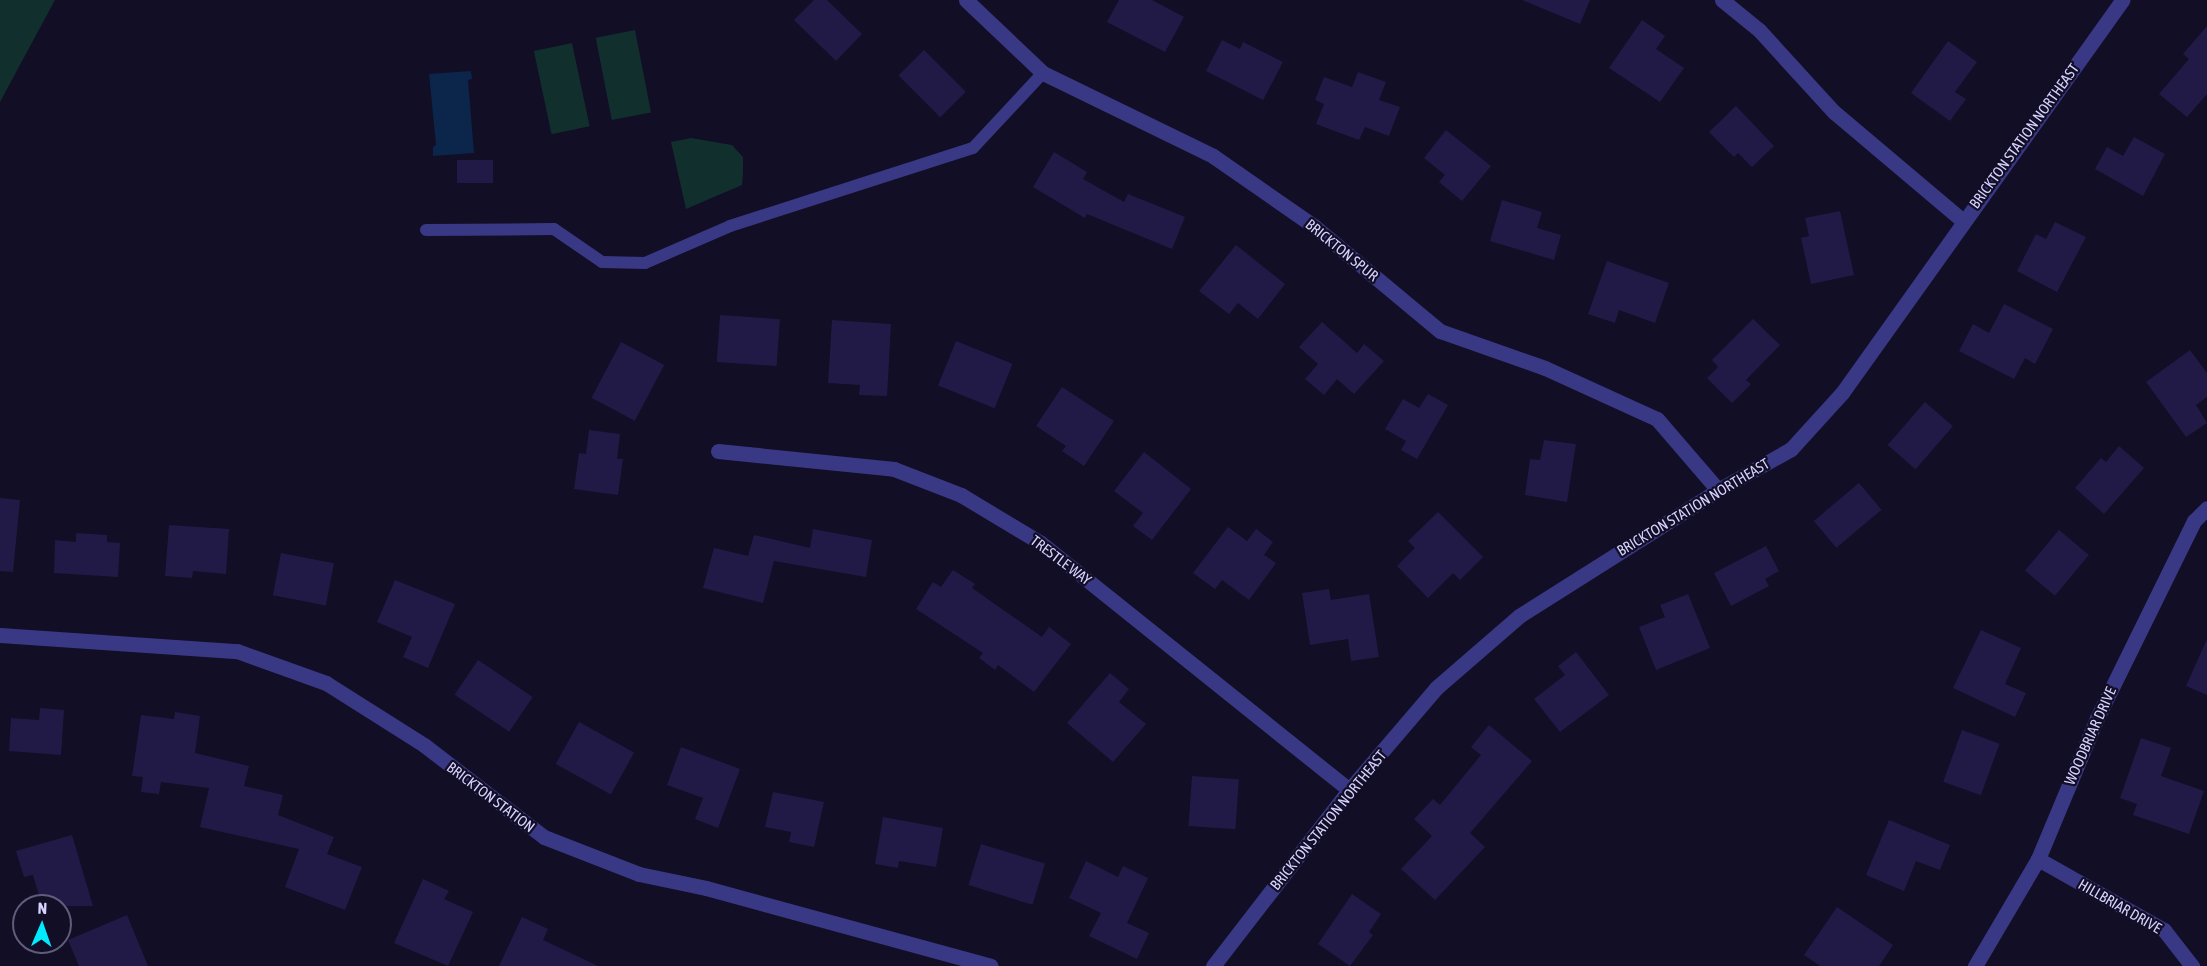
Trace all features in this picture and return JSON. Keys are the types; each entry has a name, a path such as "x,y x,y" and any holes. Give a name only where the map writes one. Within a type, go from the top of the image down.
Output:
{"street":[{"name":"BRICKTON SPUR","path":"966,0 1043,73 1213,156 1315,227 1440,331 1545,369 1657,419 1718,490"},
{"path":"1722,0 1759,30 1834,112 1963,221"},
{"name":"BRICKTON STATION NORTHEAST","path":"1213,966 1349,790 1436,688 1519,616 1718,490 1791,449 1842,393 2122,0"},
{"name":"TRESTLE WAY","path":"718,451 894,470 961,495 1041,543 1349,790"},
{"name":"WOODBRIAR DRIVE","path":"1975,966 2038,859 2097,718 2194,521 2207,508"},
{"name":"BRICKTON STATION","path":"0,634 237,651 326,683 424,746 544,837 639,873 706,888 991,966"},
{"name":"HILLBRIAR DRIVE","path":"2038,859 2164,930 2192,966"}],"lane":[{"path":"426,230 554,229 602,262 645,263 730,226 973,148 1043,73"}],"green space":[{"path":"0,0 55,0 0,102"},
{"path":"635,30 651,112 612,120 596,38"},
{"path":"572,43 590,126 552,134 534,51"},
{"path":"691,138 732,145 743,157 743,173 742,185 686,209 671,142"}],"water":[{"path":"471,71 472,79 468,80 474,153 433,156 433,147 436,145 429,74"}],"building":[{"path":"814,0 827,0 862,34 836,61 794,20"},
{"path":"1119,0 1152,0 1184,17 1165,52 1107,22"},
{"path":"1522,0 1590,0 1580,24"},
{"path":"1642,20 1665,36 1656,49 1684,68 1660,102 1609,68"},
{"path":"2207,26 2207,94 2187,117 2159,94 2189,59 2183,54"},
{"path":"1222,40 1240,49 1243,42 1283,62 1263,100 1206,71"},
{"path":"1948,41 1977,62 1955,92 1966,99 1950,121 1911,93"},
{"path":"924,50 966,92 940,117 899,75"},
{"path":"1358,72 1386,82 1379,100 1400,107 1389,136 1365,127 1359,140 1316,124 1324,104 1315,100 1324,77 1352,87"},
{"path":"1736,106 1774,146 1752,167 1738,153 1734,157 1709,132"},
{"path":"1446,130 1491,166 1462,201 1439,182 1445,175 1424,158"},
{"path":"2134,137 2165,154 2143,196 2095,169 2107,147 2123,156"},
{"path":"1054,152 1087,172 1083,179 1124,202 1128,194 1185,217 1172,249 1087,214 1085,218 1033,187"},
{"path":"457,160 493,160 493,183 457,183"},
{"path":"1502,200 1542,212 1537,228 1561,235 1554,260 1490,241"},
{"path":"1840,211 1854,275 1811,284 1801,238 1809,236 1805,218"},
{"path":"2055,222 2086,237 2057,292 2017,271 2036,234 2046,239"},
{"path":"1236,245 1285,284 1258,319 1238,303 1229,314 1199,291"},
{"path":"1607,261 1669,283 1655,323 1619,310 1615,323 1588,314"},
{"path":"2004,304 2053,329 2035,364 2025,358 2014,379 1959,351 1973,324 1989,333"},
{"path":"720,315 780,319 777,366 717,362"},
{"path":"1753,319 1780,345 1746,380 1751,384 1732,403 1707,378 1718,367 1712,360"},
{"path":"832,320 891,324 887,396 859,395 860,385 828,383"},
{"path":"1322,322 1357,353 1364,344 1384,361 1354,394 1337,379 1324,395 1305,379 1318,364 1299,347"},
{"path":"956,341 1013,364 995,408 938,386"},
{"path":"621,342 664,365 635,421 591,398"},
{"path":"2190,350 2207,373 2207,397 2196,405 2207,423 2186,437 2146,382"},
{"path":"1062,387 1114,421 1084,466 1062,451 1066,446 1036,426"},
{"path":"1428,394 1448,405 1417,459 1401,450 1406,441 1385,429 1403,399 1419,408"},
{"path":"1925,402 1953,426 1916,469 1888,445"},
{"path":"589,430 620,434 617,459 623,459 618,495 574,489 579,453 586,454"},
{"path":"1544,440 1576,444 1567,502 1525,495 1530,459 1540,460"},
{"path":"2119,446 2144,468 2104,514 2075,488 2101,458 2106,462"},
{"path":"1144,452 1191,489 1152,540 1133,526 1143,513 1114,491"},
{"path":"1859,483 1881,510 1836,548 1814,521"},
{"path":"0,498 20,500 13,572 0,571"},
{"path":"1438,512 1483,557 1460,580 1453,573 1428,598 1397,566 1415,548 1408,541"},
{"path":"169,525 229,529 226,574 193,571 192,578 165,576"},
{"path":"1228,527 1247,541 1256,529 1273,542 1264,555 1276,563 1249,600 1222,580 1215,589 1193,573"},
{"path":"813,529 872,540 866,577 774,561 763,603 703,588 714,548 748,556 754,535 810,548"},
{"path":"2059,530 2089,555 2055,596 2025,571"},
{"path":"76,533 107,535 107,542 120,543 118,577 54,573 55,540 76,542"},
{"path":"1766,546 1779,571 1765,579 1769,586 1731,606 1714,573"},
{"path":"281,553 334,563 326,606 273,595"},
{"path":"953,570 975,584 972,588 1042,637 1049,627 1071,644 1034,692 998,665 995,670 979,658 983,653 916,609 933,582 941,587"},
{"path":"395,580 455,604 428,668 403,657 412,637 377,622"},
{"path":"1329,589 1331,600 1369,594 1379,657 1351,661 1348,639 1310,645 1302,593"},
{"path":"1688,594 1710,648 1656,670 1639,627 1665,617 1660,605"},
{"path":"1981,630 2021,648 2005,684 2026,693 2015,717 1953,688"},
{"path":"2207,639 2207,695 2186,686"},
{"path":"1576,652 1609,695 1560,732 1534,699 1565,675 1558,666"},
{"path":"478,660 533,697 509,732 455,695"},
{"path":"1110,673 1129,689 1119,702 1146,724 1113,762 1067,723"},
{"path":"40,708 64,710 61,755 9,751 11,718 39,720"},
{"path":"175,712 200,716 195,753 249,766 244,786 283,795 278,815 334,837 327,854 362,867 345,910 285,887 299,849 200,827 209,788 161,782 159,794 141,792 143,777 132,776 141,715 174,719"},
{"path":"579,722 634,753 611,795 556,764"},
{"path":"1489,725 1532,761 1470,833 1485,847 1435,900 1401,869 1432,836 1414,819 1433,799 1440,805 1481,755 1471,747"},
{"path":"1962,730 2000,744 1981,795 1943,782"},
{"path":"2141,738 2171,748 2161,776 2204,791 2189,834 2133,815 2137,804 2120,798"},
{"path":"681,747 740,769 718,828 695,819 703,798 667,785"},
{"path":"1192,776 1239,779 1235,829 1189,826"},
{"path":"773,792 824,802 814,847 789,842 791,832 765,827"},
{"path":"883,817 943,828 936,867 899,861 898,868 875,864"},
{"path":"1889,820 1950,845 1940,870 1916,861 1904,891 1866,875"},
{"path":"72,835 93,906 72,906 72,894 39,894 33,875 24,877 16,851"},
{"path":"981,844 1045,864 1033,905 968,885"},
{"path":"1086,861 1118,877 1123,866 1148,878 1127,923 1149,933 1137,959 1089,936 1101,913 1069,898"},
{"path":"423,879 449,891 444,899 473,912 448,966 394,943"},
{"path":"1352,894 1381,914 1369,932 1373,935 1350,966 1318,944"},
{"path":"1837,907 1893,945 1879,966 1820,966 1804,955"},
{"path":"127,915 148,966 79,966 72,949 72,938"},
{"path":"522,917 548,929 543,940 598,966 499,966"}]}
